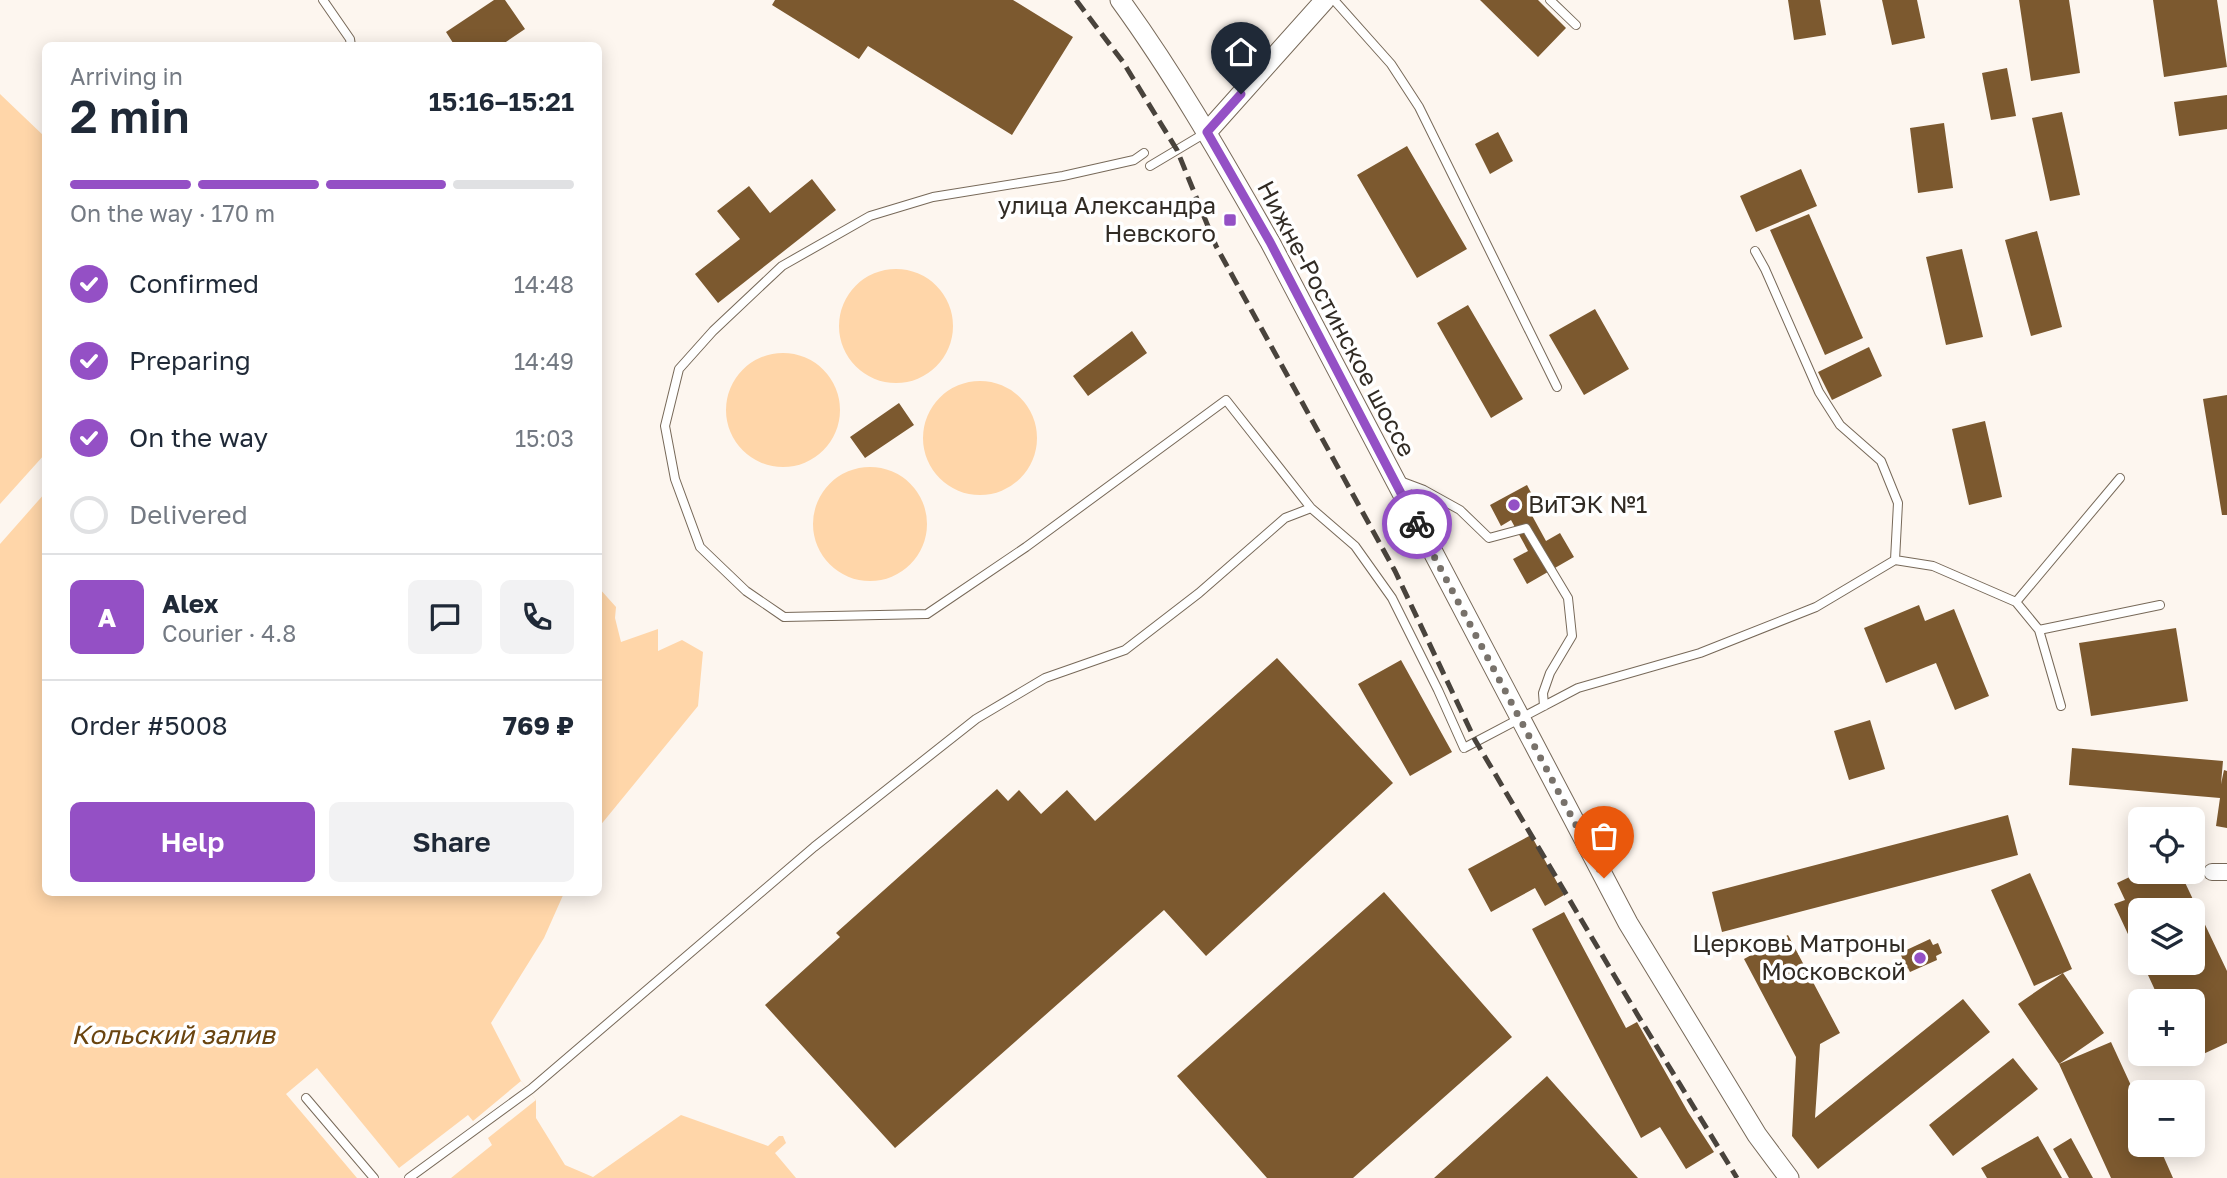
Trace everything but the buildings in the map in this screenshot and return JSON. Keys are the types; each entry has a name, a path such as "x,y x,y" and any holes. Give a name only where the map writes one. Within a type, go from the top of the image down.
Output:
{"street":[{"name":"Нижне-Ростинское шоссе","path":"1121,0 1207,132 1270,242 1628,923 1756,1135 1788,1178"},
{"path":"1207,132 1325,0"}],"lane":[{"path":"323,0 348,42"},
{"path":"1334,0 1391,64 1419,107 1557,387"},
{"path":"1550,0 1576,24"},
{"path":"1150,166 1207,132"},
{"path":"1144,153 1134,160 1063,176 933,197 870,216 782,266 713,331 679,369 665,426 676,479 700,547 746,591 784,617 927,614 1026,547 1226,400 1311,508 1355,546 1392,598 1464,748 1578,688 1700,653 1816,607 1895,561 1933,566 2016,602 2039,630 2061,706"},
{"path":"1755,251 1819,392 1840,425 1881,461 1898,503 1895,561"},
{"path":"1394,478 1424,490 1460,510 1489,538 1526,528 1568,598 1573,636 1550,673 1543,693 1544,706"},
{"path":"2016,602 2120,478"},
{"path":"409,1178 531,1089 814,847 976,719 1045,678 1125,650 1199,593 1285,518 1311,508"},
{"path":"2039,630 2160,604"},
{"path":"306,1098 374,1178"}],"water":[{"name":"Кольский залив","path":"0,94 42,134 42,896 563,896 544,938 491,1023 521,1081 536,1100 536,1118 565,1165 593,1177 681,1115 768,1146 779,1136 783,1136 786,1143 775,1153 796,1178 0,1178"},
{"path":"896,269 918,273 937,285 949,304 953,326 949,348 937,367 918,379 896,383 874,379 855,367 843,348 839,326 843,304 855,285 874,273"},
{"path":"783,353 805,357 824,369 836,388 840,410 836,432 824,451 805,463 783,467 761,463 742,451 730,432 726,410 730,388 742,369 761,357"},
{"path":"980,381 1002,385 1021,397 1033,416 1037,438 1033,460 1021,479 1002,491 980,495 958,491 939,479 927,460 923,438 927,416 939,397 958,385"},
{"path":"870,467 892,471 911,483 923,502 927,524 923,546 911,565 892,577 870,581 848,577 829,565 817,546 813,524 817,502 829,483 848,471"},
{"path":"602,591 616,607 615,618 621,642 658,629 658,651 682,640 703,652 698,706 602,823"}],"pier":[{"path":"42,457 42,496 0,544 0,504"},
{"path":"317,1068 399,1168 468,1115 473,1121 521,1081 536,1100 488,1138 492,1145 451,1178 357,1178 286,1094"}],"railway":[{"path":"1076,0 1123,62 1177,150 1216,246 1395,571 1475,740 1737,1178"}],"way so far":[{"path":"1417,524 1604,878"}],"place":[{"name":"улица Александра Невского","path":"1230,220"},
{"name":"ВиТЭК №1","path":"1514,505"},
{"name":"Церковь Матроны Московской","path":"1920,958"}],"route":[{"path":"1241,94 1207,132 1270,242 1417,524"}]}
